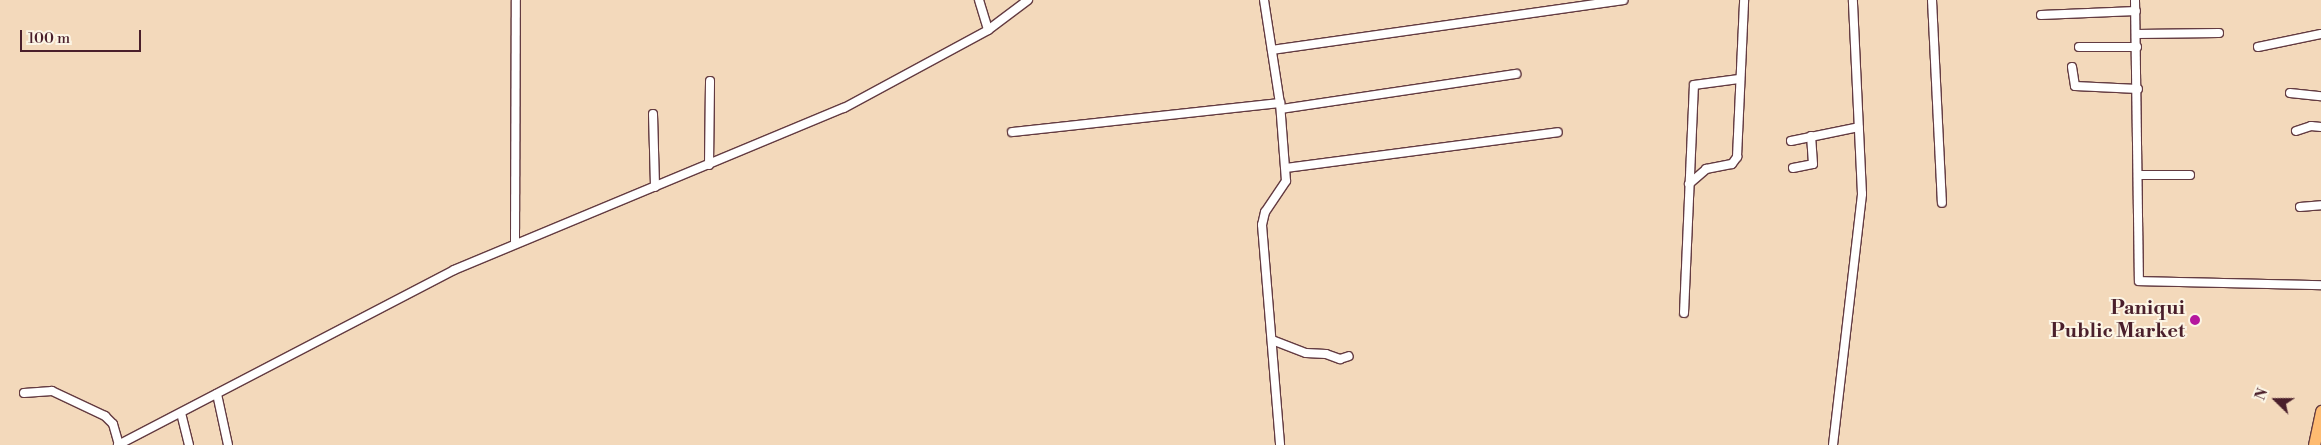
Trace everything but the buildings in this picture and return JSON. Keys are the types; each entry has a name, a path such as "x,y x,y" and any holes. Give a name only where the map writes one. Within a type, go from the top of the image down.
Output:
{"main road":[{"path":"2314,445 2321,411"}],"street":[{"path":"515,242 516,0"},
{"path":"979,0 988,30"},
{"path":"24,392 52,391 105,416 113,424 118,445 454,270 515,242 655,187 844,108 988,30 1028,0"},
{"path":"1264,0 1280,106 1286,168 1282,190 1262,218 1280,445"},
{"path":"1552,0 1553,10"},
{"path":"1272,50 1623,0"},
{"path":"1689,184 1706,169 1732,164 1738,157 1739,79 1744,0"},
{"path":"1833,445 1862,194 1853,0"},
{"path":"1932,0 1942,203"},
{"path":"2135,0 2138,89 2139,281 2321,285"},
{"path":"2041,15 2136,11"},
{"path":"2137,34 2219,33"},
{"path":"2258,47 2321,34"},
{"path":"2080,47 2137,47"},
{"path":"2072,67 2075,86 2138,89"},
{"path":"1012,132 1280,106 1516,74"},
{"path":"1684,313 1694,85 1739,79"},
{"path":"709,165 710,81"},
{"path":"2290,93 2321,96"},
{"path":"653,114 655,187"},
{"path":"2296,131 2311,126 2321,127"},
{"path":"1791,141 1859,127"},
{"path":"1286,168 1558,132"},
{"path":"1793,168 1813,164 1811,136"},
{"path":"2138,175 2190,175"},
{"path":"2300,207 2321,205"},
{"path":"1272,340 1298,352 1340,359 1349,356"},
{"path":"217,394 228,445"},
{"path":"181,413 189,445"}],"place":[{"name":"Paniqui Public Market","path":"2195,320"}]}
